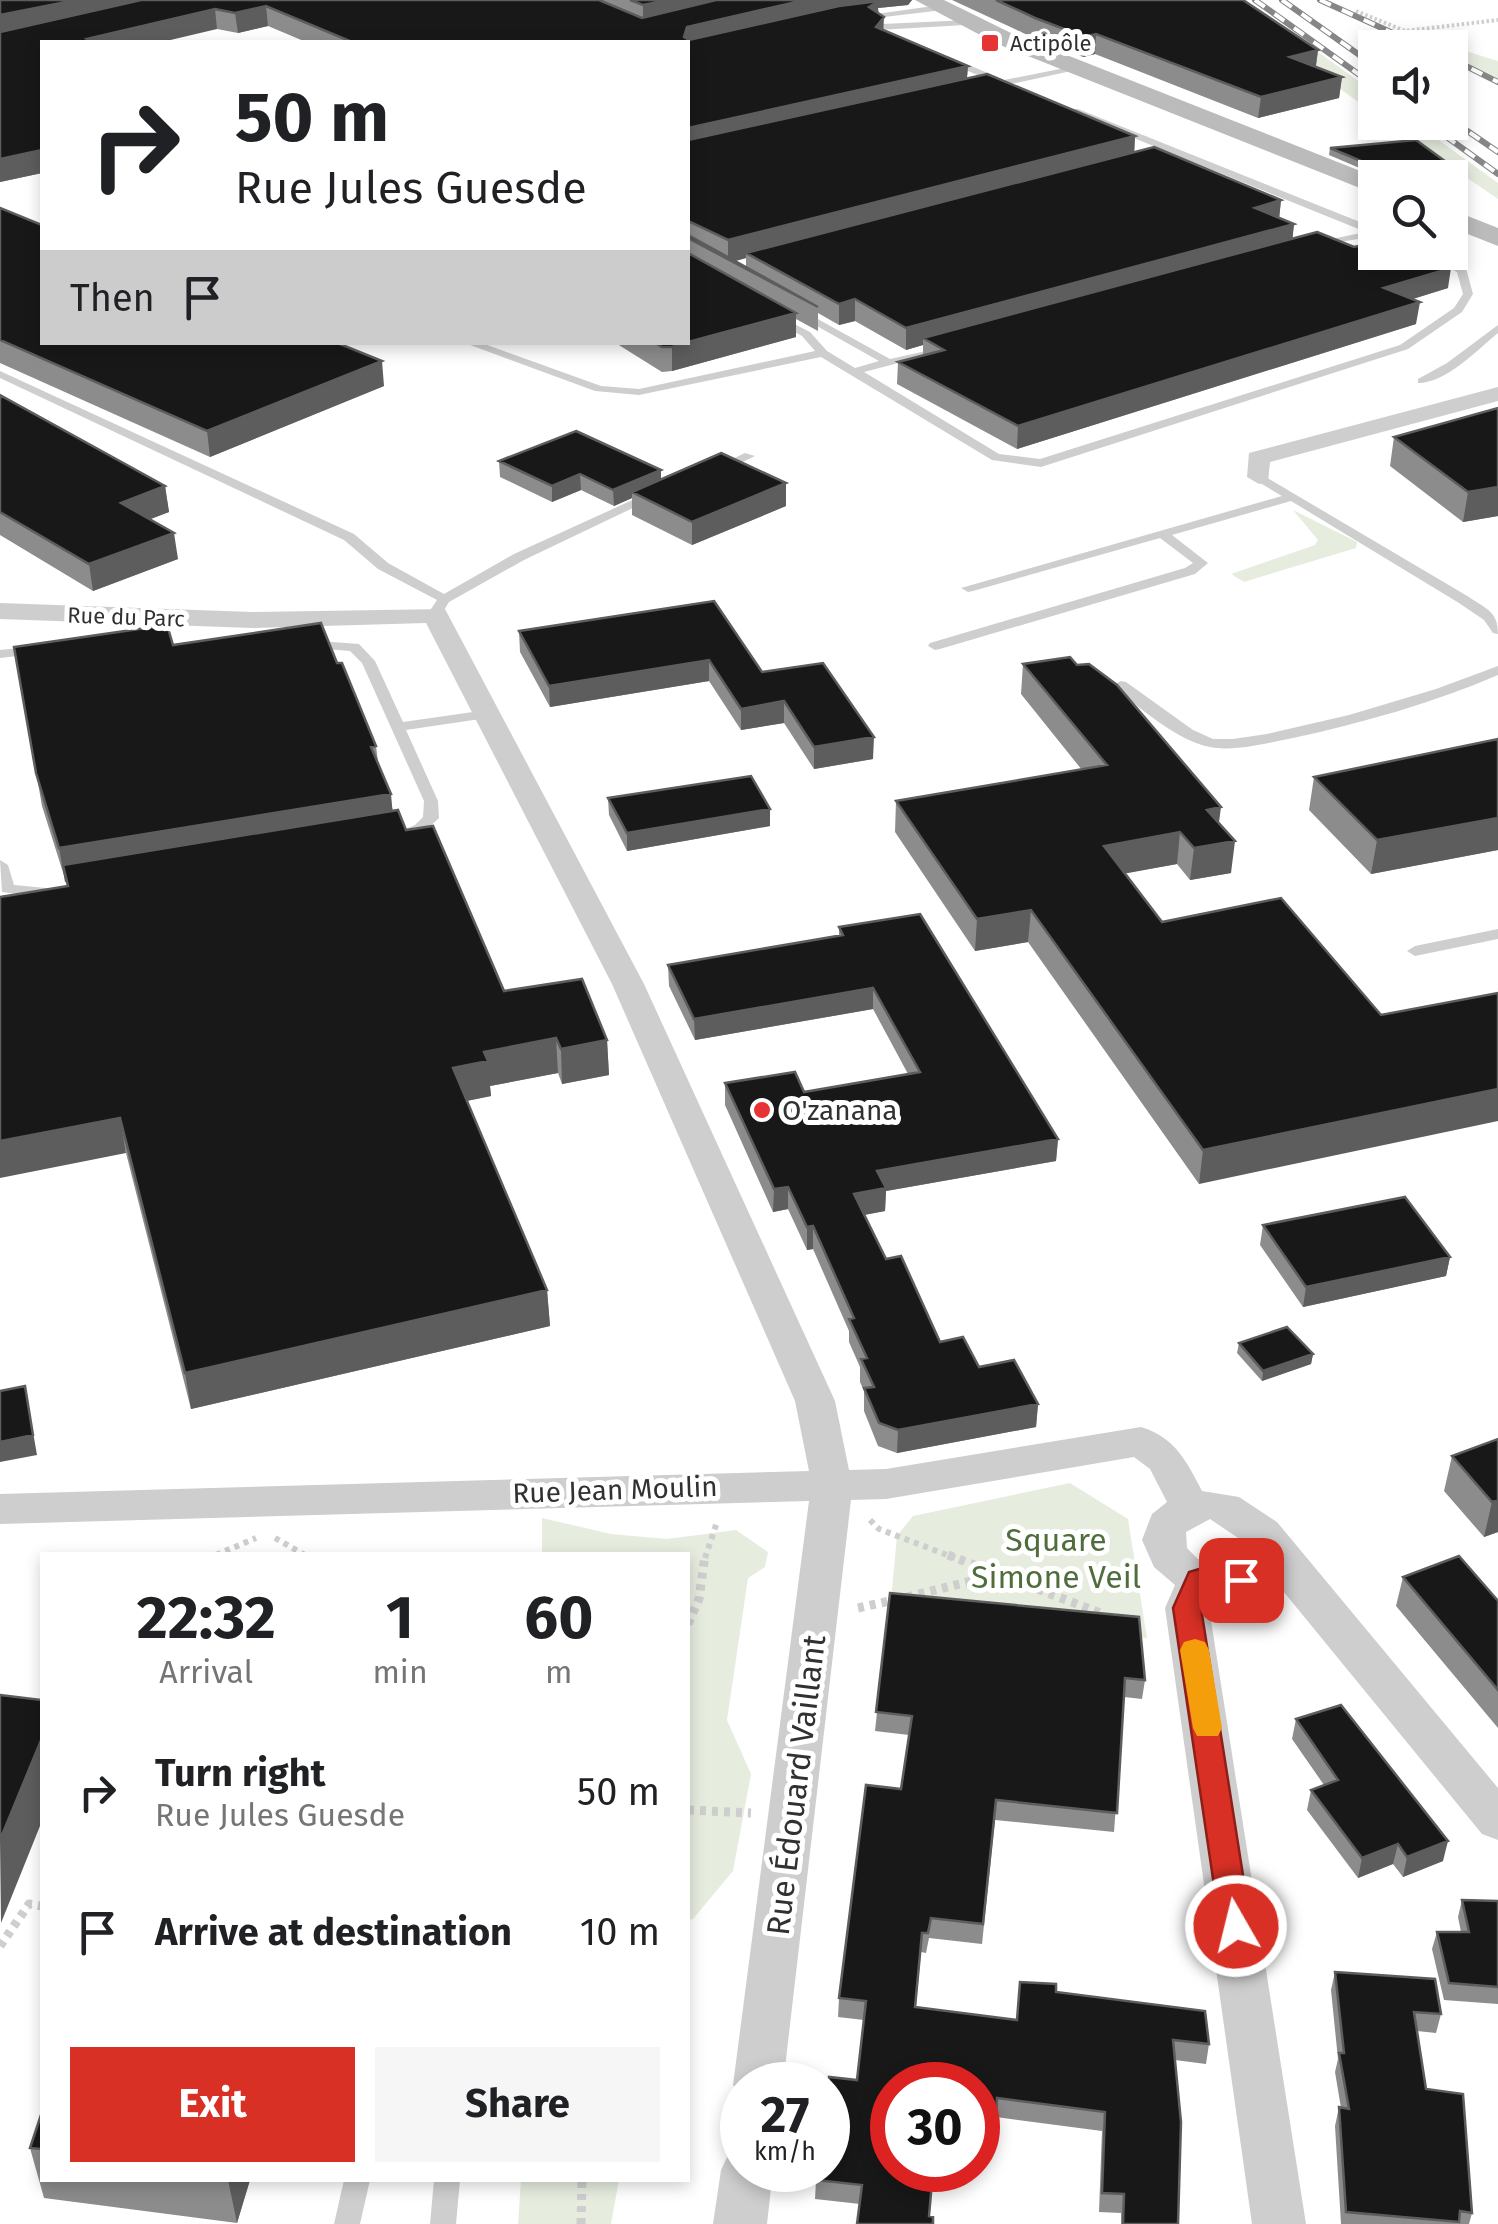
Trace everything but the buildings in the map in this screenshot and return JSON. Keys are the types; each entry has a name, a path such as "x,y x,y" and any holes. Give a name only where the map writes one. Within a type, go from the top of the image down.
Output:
{"street":[{"path":"933,4 965,22 1358,179"},
{"path":"1468,225 1498,238"},
{"path":"1259,477 1258,458 1498,394"},
{"name":"Rue du Parc","path":"0,611 252,620 439,607"},
{"name":"Rue Édouard Vaillant","path":"439,607 487,714 636,1002 815,1401 832,1484 761,2062"},
{"name":"Rue Jean Moulin","path":"0,1510 886,1484 1141,1440 1166,1460 1190,1507"},
{"path":"1268,1544 1266,1559 1257,1572 1230,1582 1199,1580 1168,1557 1162,1542 1164,1527 1174,1515 1190,1507 1210,1504 1248,1516 1498,1822"},
{"path":"1199,1580 1187,1608 1278,2224"},
{"path":"740,2224 744,2192"}],"lane":[{"path":"933,4 841,23 876,28 965,22"},
{"path":"876,28 901,39"},
{"path":"934,53 1020,89"},
{"path":"984,86 1080,68"},
{"path":"1056,104 1358,225"},
{"path":"1160,158 1178,153"},
{"path":"1293,252 1358,235"},
{"path":"755,306 806,334 852,372 996,456 1017,463 1053,461 1404,348 1458,310 1468,294 1462,270"},
{"path":"776,298 890,363"},
{"path":"1422,381 1451,365 1498,328"},
{"path":"852,372 967,342"},
{"path":"475,345 599,389 640,392 824,352"},
{"path":"0,374 349,537 439,607 519,556 667,490"},
{"path":"700,476 749,456"},
{"path":"1259,477 1464,600 1489,617 1498,630"},
{"path":"968,588 1289,498"},
{"path":"935,646 1196,568 1200,558 1162,533"},
{"path":"284,645 340,644 365,654 431,801 431,818 405,834 385,838"},
{"path":"0,654 50,649"},
{"path":"1121,685 1199,738 1230,745 1340,722 1498,670"},
{"path":"399,727 487,714"},
{"path":"0,865 8,889 31,894 71,890"},
{"path":"1415,951 1498,934"},
{"path":"347,2224 357,2182"},
{"path":"443,2224 447,2182"}],"path":[{"path":"1356,11 1405,31 1498,20"},
{"path":"832,1484 879,1528 1109,1617"},
{"path":"690,1618 705,1577 708,1533 720,1518 766,1515 768,1485"},
{"path":"265,1533 300,1552"},
{"path":"818,1618 998,1574"},
{"path":"690,1810 792,1818"},
{"path":"0,1946 29,1904 40,1906"},
{"path":"581,2224 582,2182"}],"green space":[{"path":"1217,0 1246,0 1358,81 1358,102"},
{"path":"1468,52 1498,61 1498,79 1468,65"},
{"path":"1412,140 1439,140 1466,160 1441,160"},
{"path":"1468,161 1498,183 1498,199 1468,178"},
{"path":"1293,510 1357,542 1356,548 1244,582 1231,574 1315,545 1318,540"},
{"name":"Square Simone Veil","path":"1070,1483 1128,1519 1147,1638 1014,1624 891,1600 897,1536 913,1516"},
{"path":"542,1518 611,1534 667,1539 736,1530 768,1552 765,1567 748,1578 727,1720 751,1774 733,1871 693,1919 690,1920 690,1552 542,1552"},
{"path":"521,2182 619,2182 611,2224 518,2224"}],"railway":[{"path":"1255,0 1358,74"},
{"path":"1282,0 1358,54"},
{"path":"1320,0 1386,30"},
{"path":"1468,67 1498,82"},
{"path":"1468,131 1498,152"},
{"path":"1451,140 1498,174"}],"slow traffic":[{"path":"1195,1650 1207,1728"}],"place":[{"name":"Actipôle","path":"990,43"},
{"name":"O'zanana","path":"762,1110"}],"route":[{"path":"1236,1926 1187,1608 1199,1580 1241,1580"}]}
